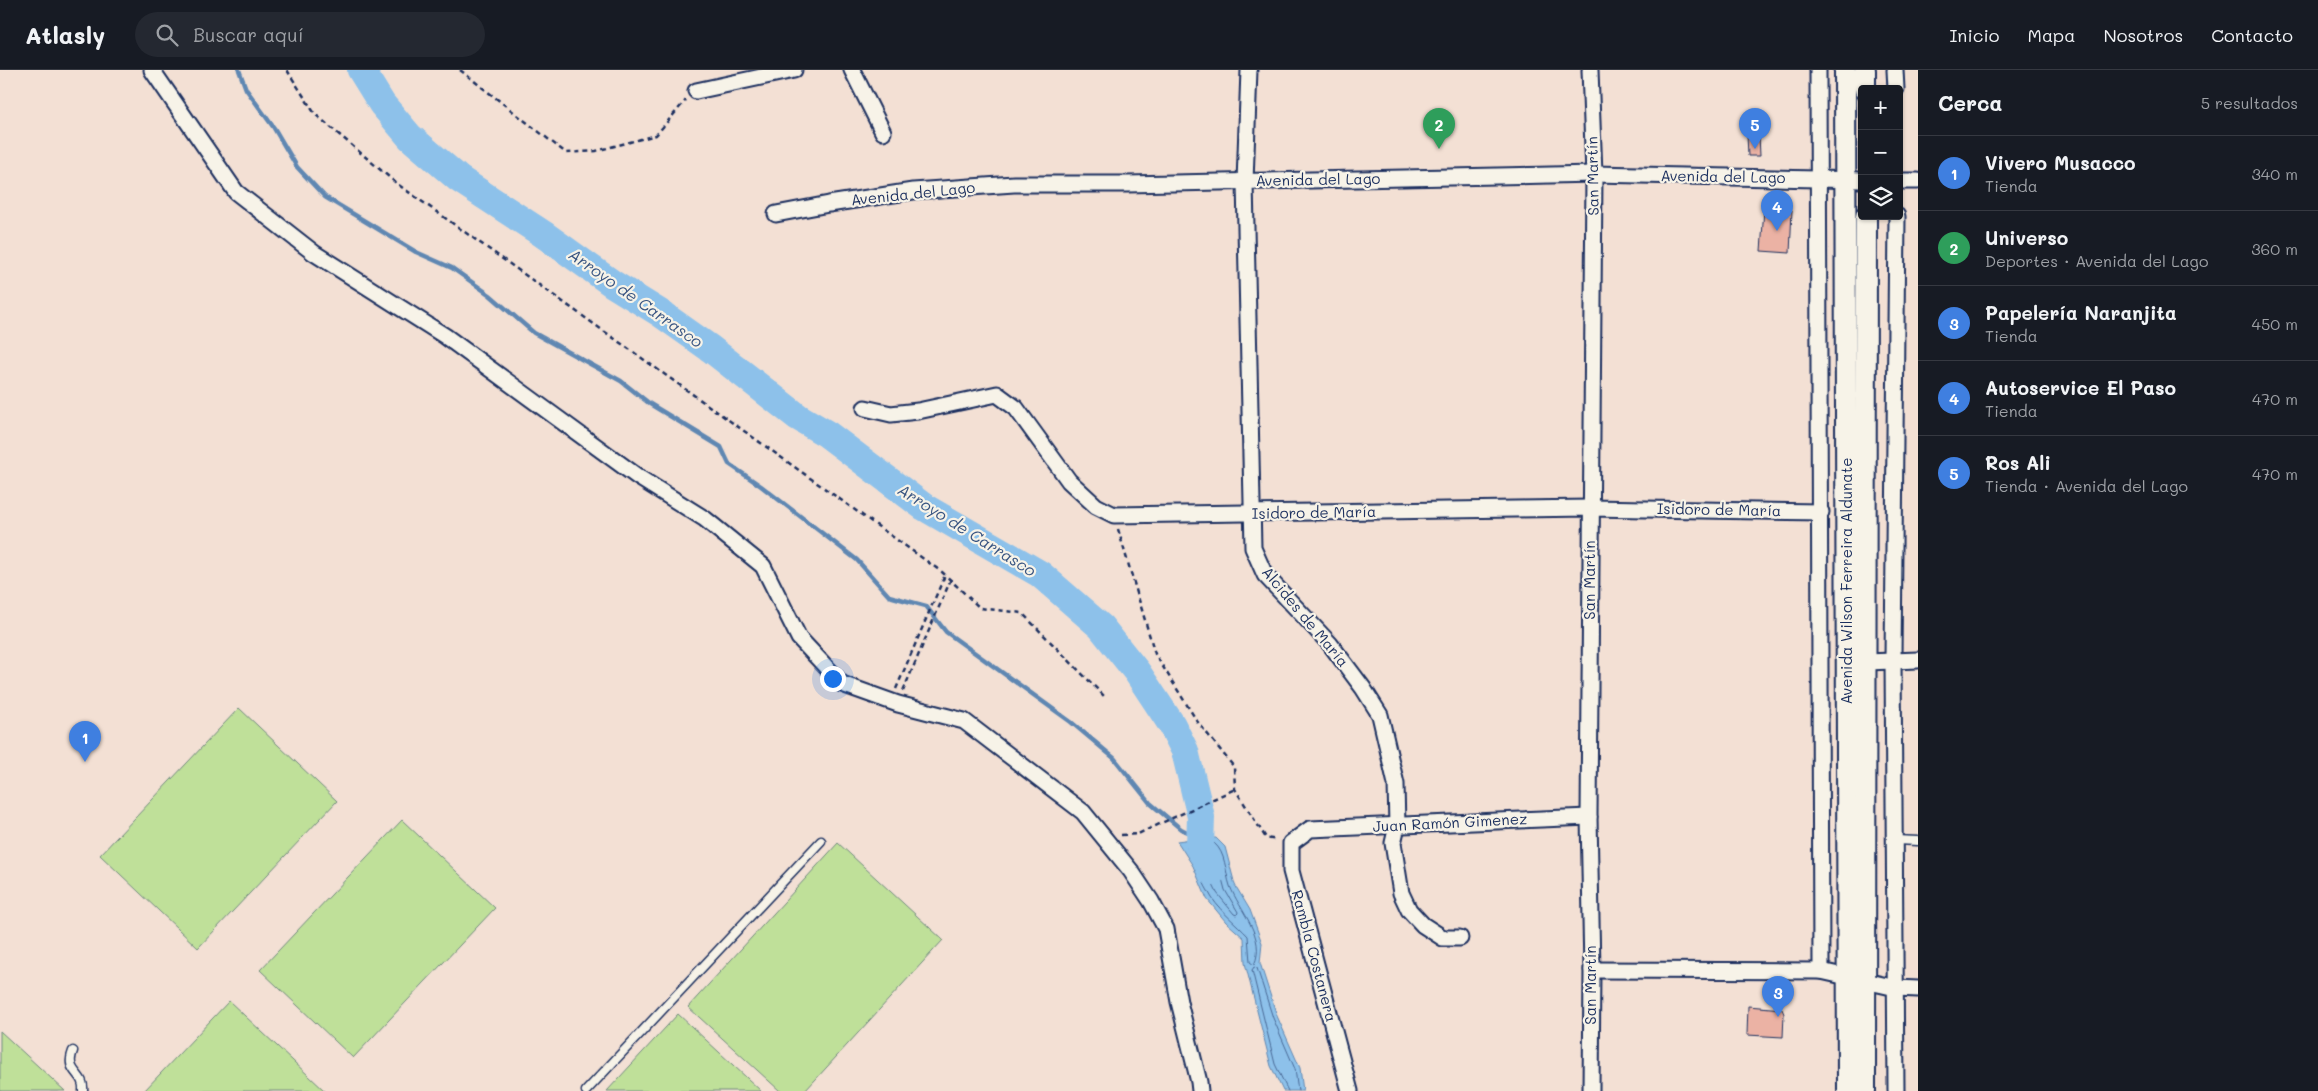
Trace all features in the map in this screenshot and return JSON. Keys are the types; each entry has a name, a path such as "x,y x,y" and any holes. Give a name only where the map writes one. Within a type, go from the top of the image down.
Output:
{"main road":[{"name":"Avenida Wilson Ferreira Aldunate","path":"1845,70 1854,180 1858,979 1866,1091"},
{"path":"1865,70 1865,85"},
{"name":"Avenida Wilson Ferreira Aldunate","path":"1848,1091 1858,979 1867,662 1866,220"}],"street":[{"path":"152,70 236,192 314,253 445,336 638,477 705,519 763,566 799,638 842,684 894,703 964,721 1083,812 1115,851 1151,901 1166,929 1179,1002 1200,1091"},
{"path":"696,91 794,70"},
{"path":"852,70 883,132"},
{"name":"Alcides de María","path":"1249,70 1246,182 1253,548 1265,575 1330,644 1363,688 1380,715 1396,784 1397,826 1393,843 1401,893 1409,910 1423,926 1443,938 1460,938"},
{"name":"San Martín","path":"1590,70 1594,174 1590,508 1589,817 1592,970 1591,1091"},
{"name":"Avenida Wilson Ferreira Aldunate","path":"1818,70 1821,512 1819,815 1821,971"},
{"path":"1896,70 1896,85"},
{"name":"Avenida del Lago","path":"776,214 914,191 1014,184 1246,182 1594,174 1854,180"},
{"path":"1903,181 1918,181"},
{"path":"1896,1091 1893,660 1897,220"},
{"path":"864,408 891,414 918,411 997,394 1016,408 1069,481 1096,506 1114,515"},
{"name":"Isidoro de María","path":"1114,515 1590,508 1821,512"},
{"path":"1867,662 1918,660"},
{"name":"Juan Ramón Gimenez","path":"1291,843 1310,829 1589,817"},
{"name":"Rambla Costanera","path":"1291,843 1291,871 1350,1091"},
{"path":"1592,970 1821,971 1896,988 1918,988"}],"lane":[{"path":"1895,840 1918,841"},
{"path":"586,1091 822,841"},
{"path":"74,1051 70,1058 71,1068 83,1082 84,1091"}],"path":[{"path":"287,70 315,114 396,183 945,574 980,608 1022,613 1106,698"},
{"path":"460,70 566,153 596,151 656,135 696,91"},
{"path":"1114,515 1155,654 1197,721 1234,767 1235,790 1266,838 1291,843"},
{"path":"894,703 906,665 945,574"},
{"path":"894,703 913,668 951,579"},
{"path":"1138,834 1235,790"}],"green space":[{"path":"239,708 337,801 198,948 100,855"},
{"path":"402,820 495,908 353,1058 260,970"},
{"path":"838,843 943,940 805,1091 780,1091 688,1007"},
{"path":"229,1001 325,1091 144,1091"},
{"path":"678,1014 761,1091 607,1091"},
{"path":"0,1031 65,1091 0,1091"}],"water":[{"path":"1216,838 1225,847 1235,885 1250,910 1262,943 1260,963 1277,1016 1300,1068 1303,1091 1283,1091 1271,1066 1245,963 1244,938 1226,922 1207,899 1193,866 1177,841"}],"building":[{"path":"1746,113 1758,113 1760,156 1748,156"},
{"path":"1764,209 1792,210 1790,253 1761,251"},
{"path":"1748,1006 1782,1009 1784,1014 1783,1037 1747,1035"}],"waterway":[{"path":"239,70 246,89 274,128 297,167 325,197 416,252 452,268 490,295 534,333 621,381 650,404 721,447 729,464 761,486 857,560 889,596 926,606 946,632 1071,722 1114,758 1150,803 1181,829 1199,838"},
{"name":"Arroyo de Carrasco","path":"361,70 382,104 410,137 459,179 543,234 613,284 660,313 711,349 798,417 827,434 924,507 1040,574 1101,627 1137,672 1172,725 1185,751 1201,817 1200,846 1212,872"}],"place":[{"name":"Universo","path":"1439,149"},
{"name":"Ros Ali","path":"1755,149"},
{"name":"Autoservice El Paso","path":"1777,231"},
{"name":"Vivero Musacco","path":"85,762"},
{"name":"Papelería Naranjita","path":"1778,1017"}]}
